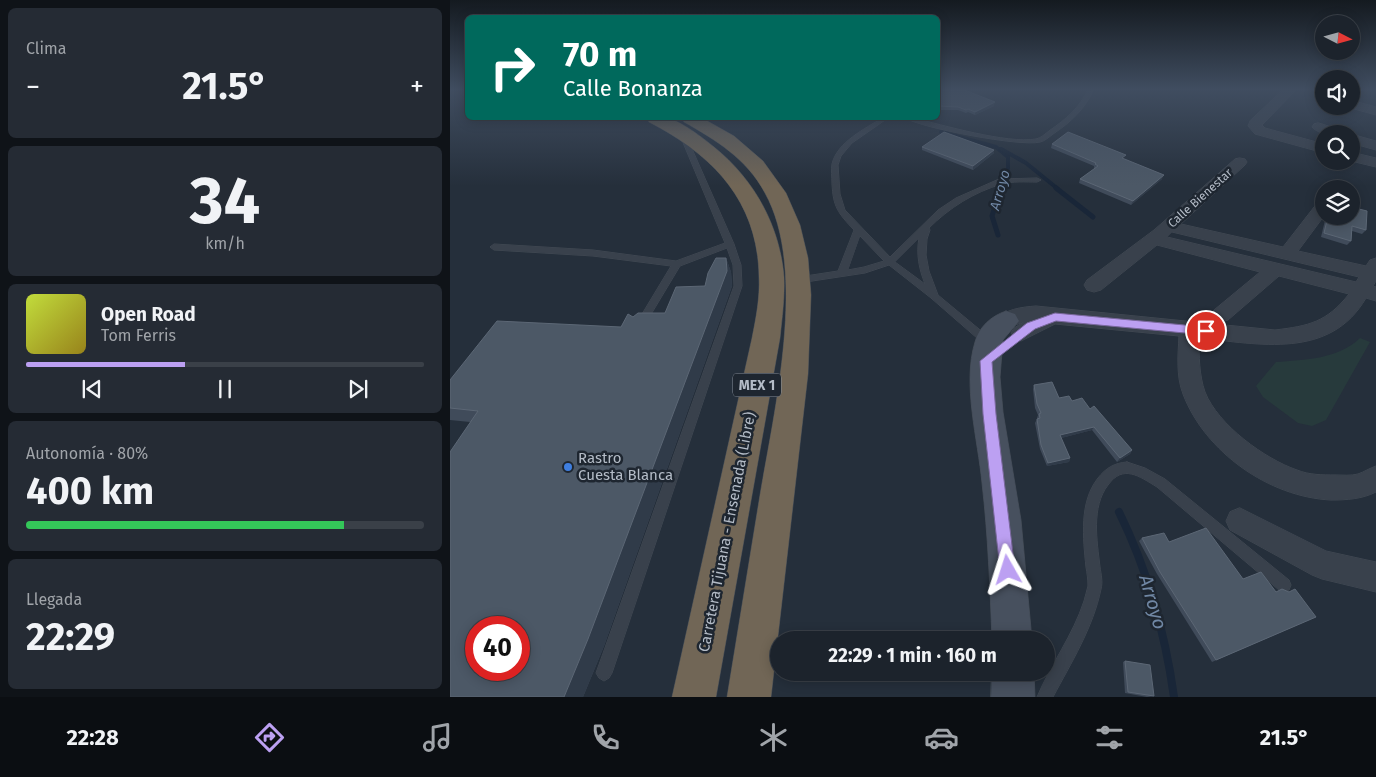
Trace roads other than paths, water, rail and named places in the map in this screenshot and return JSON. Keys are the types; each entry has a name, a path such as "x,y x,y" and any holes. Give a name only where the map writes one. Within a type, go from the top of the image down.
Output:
{"highway":[{"name":"Carretera Tijuana - Ensenada (Libre)","path":"671,122 716,131 763,172 772,186 787,218 794,245 799,280 799,323 794,374 749,697"},
{"name":"Carretera Tijuana - Ensenada (Libre)","path":"686,125 730,170 744,189 757,212 766,240 771,271 771,302 766,338 694,697"}],"street":[{"path":"1257,122 1254,124 1256,129 1260,131 1315,146"},
{"path":"1360,141 1376,146"},
{"path":"1360,159 1376,163"},
{"name":"Calle Bienestar","path":"1094,285 1161,233 1240,162"},
{"path":"1221,315 1284,258 1315,217"},
{"path":"1011,631 1008,578 989,406 991,351 1013,327 1055,317 1275,338 1302,336 1337,322 1372,279 1284,258 1161,233"},
{"path":"1189,329 1189,376 1195,396 1213,425 1235,447 1264,467 1296,483 1329,487 1361,486 1376,478"},
{"path":"1240,521 1322,565 1376,577"},
{"path":"1013,681 1013,697"}],"lane":[{"path":"880,122 850,142 838,156 835,165 838,204 841,211 890,262 934,296 991,351"},
{"path":"922,122 948,128 1035,142 1066,122"},
{"path":"604,673 738,286 738,265 686,125"},
{"path":"799,280 865,270 890,262 928,227 941,212 959,200 1002,181 1037,180"},
{"path":"928,227 922,241 920,254 923,271 934,296"},
{"path":"842,273 858,230"},
{"path":"494,247 594,253 677,264 730,244"},
{"path":"640,325 677,264"},
{"path":"1044,697 1090,609 1095,586 1090,524 1093,500 1100,484 1109,474 1122,467 1139,469 1161,483 1284,585"}],"waterway":[{"name":"Arroyo","path":"941,132 996,147 1008,157 1008,168 1001,189"},
{"path":"1001,149 1026,163 1058,189"},
{"name":"Arroyo","path":"998,235 992,216 1001,188"},
{"path":"1056,188 1093,217"},
{"name":"Arroyo","path":"1119,512 1139,557 1154,602 1166,649 1174,697"}],"place":[{"name":"Rastro Cuesta Blanca","path":"568,467"}]}
